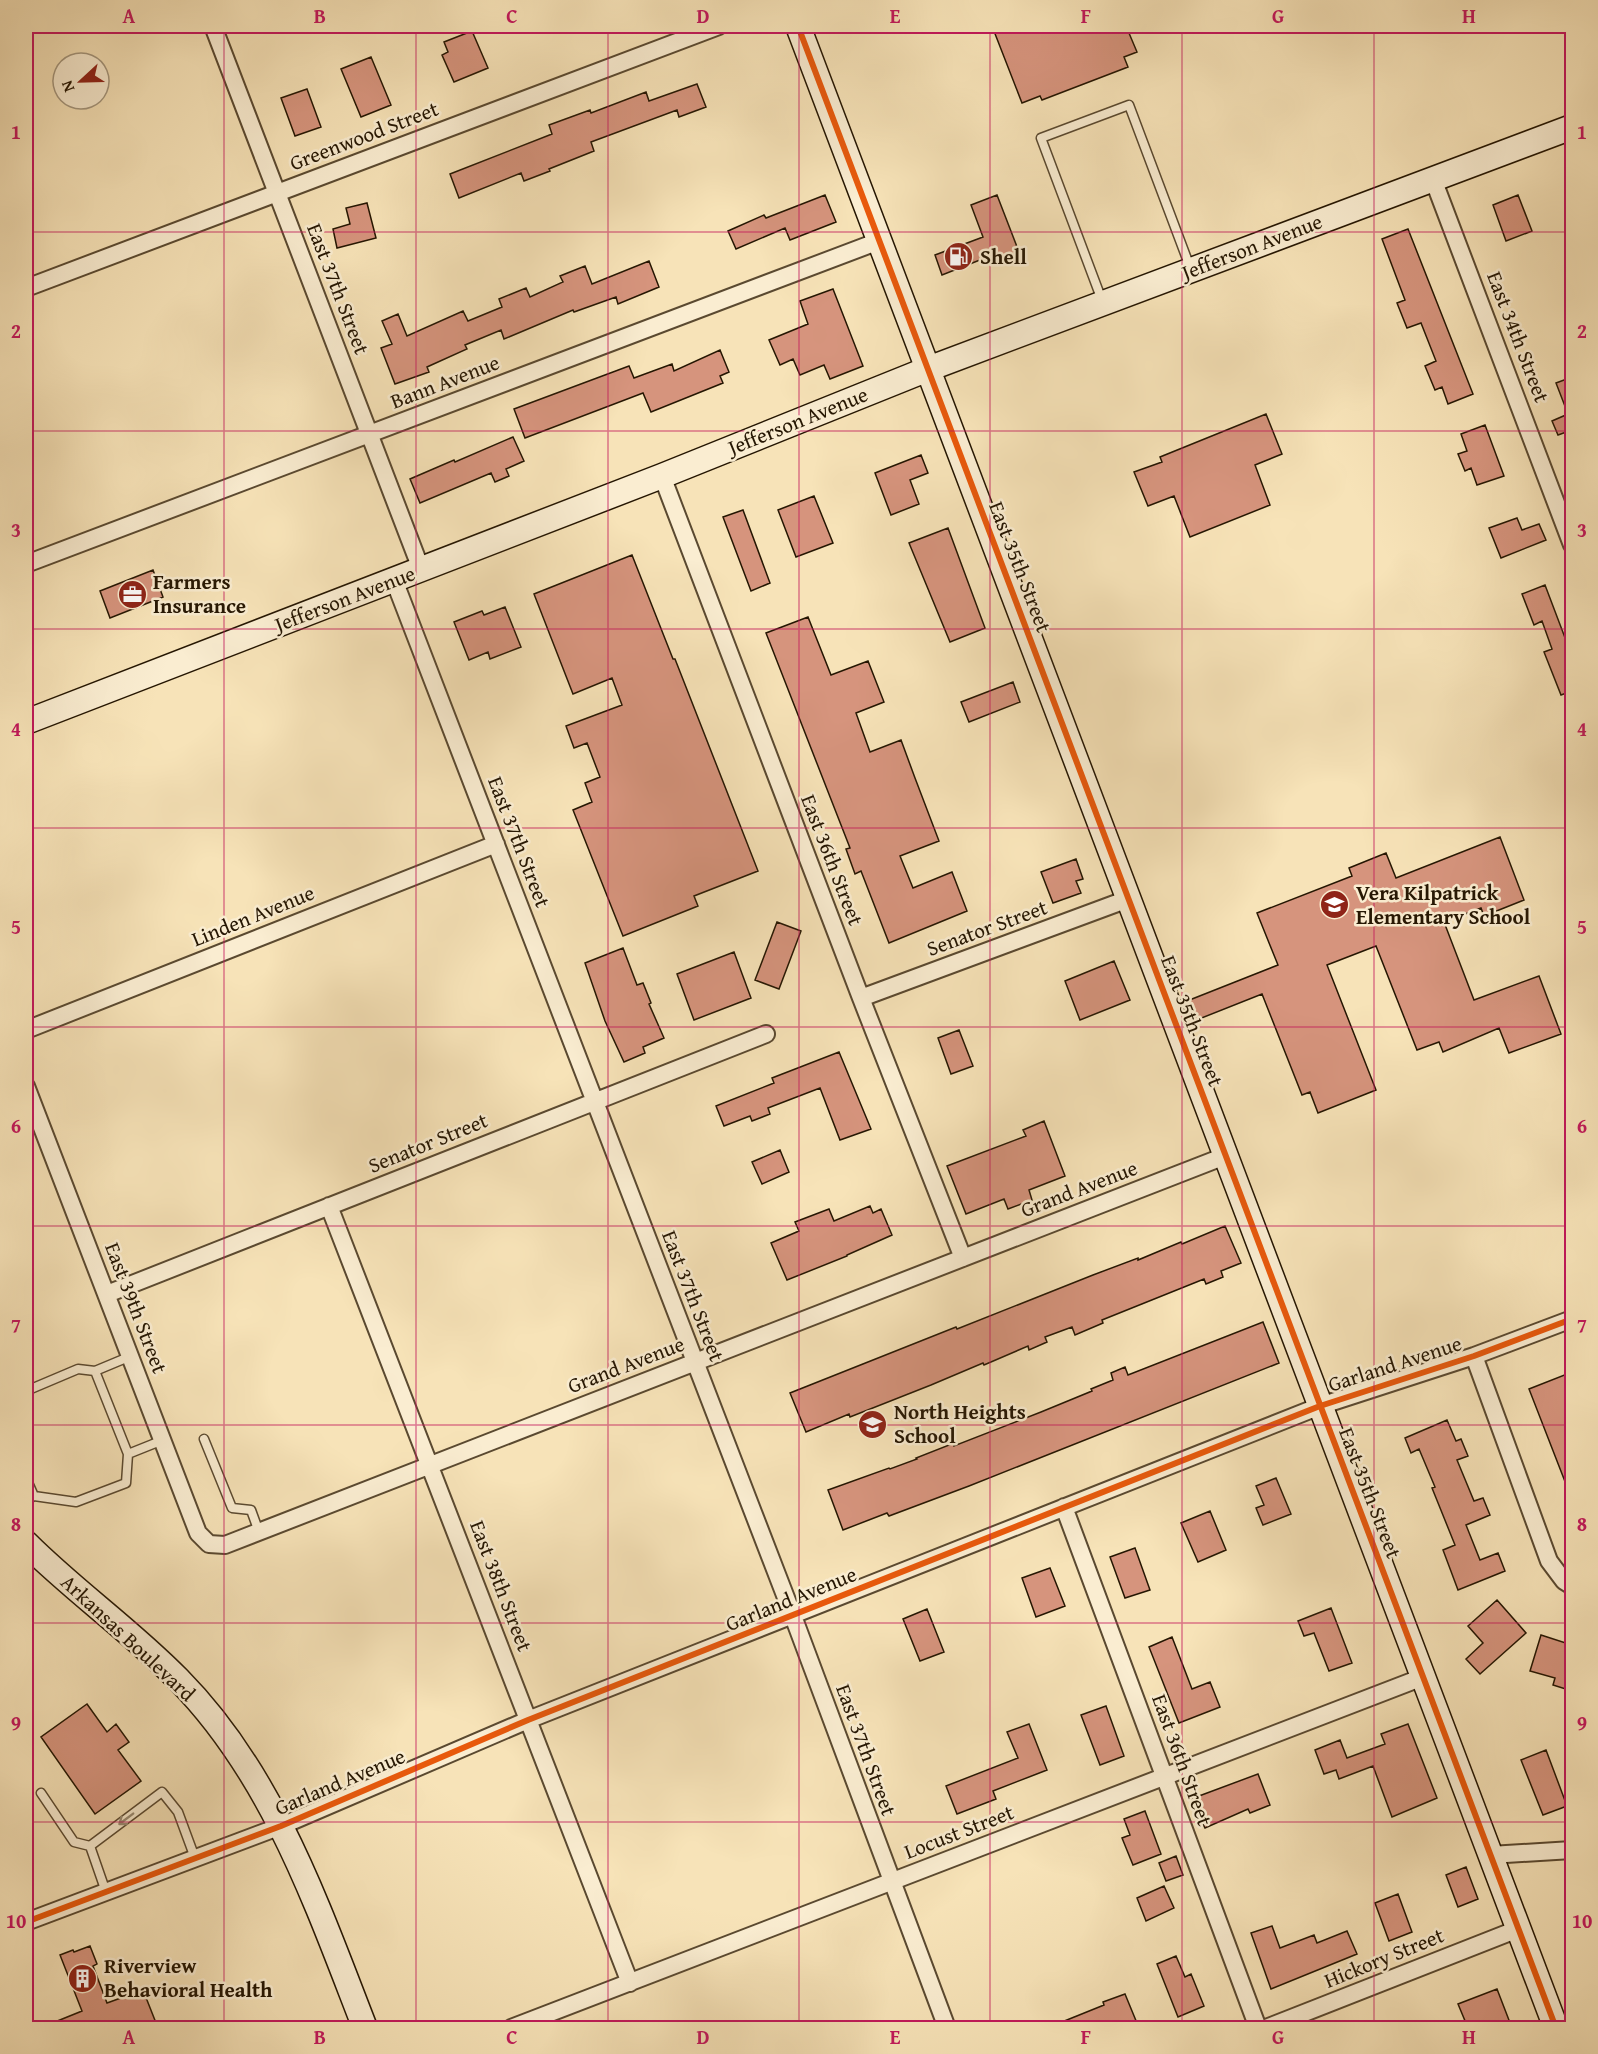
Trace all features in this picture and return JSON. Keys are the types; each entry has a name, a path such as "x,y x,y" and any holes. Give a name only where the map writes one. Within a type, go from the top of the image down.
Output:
{"main road":[{"name":"East 35th Street","path":"798,26 1556,2028"},
{"name":"Jefferson Avenue","path":"26,722 662,476 928,369 1572,127"},
{"name":"Arkansas Boulevard","path":"26,1543 49,1566 179,1679 250,1771 281,1826 316,1902 364,2028"}],"street":[{"name":"East 37th Street","path":"213,26 421,569"},
{"name":"Greenwood Street","path":"26,288 719,26"},
{"name":"East 34th Street","path":"1433,179 1572,545"},
{"name":"Bann Avenue","path":"26,564 879,242"},
{"name":"East 36th Street","path":"662,476 963,1258"},
{"name":"East 37th Street","path":"394,580 793,1616 947,2028"},
{"name":"Linden Avenue","path":"26,1030 496,844"},
{"name":"Senator Street","path":"861,998 1128,899"},
{"name":"Senator Street","path":"107,1294 766,1034"},
{"name":"East 39th Street","path":"26,1086 198,1533 209,1544"},
{"name":"Grand Avenue","path":"209,1544 225,1545 1226,1156"},
{"name":"East 38th Street","path":"329,1206 630,1983"},
{"name":"Garland Avenue","path":"26,1922 281,1826 528,1720 1320,1406 1474,1356 1572,1319"},
{"path":"1474,1356 1549,1561 1564,1581 1572,1586"},
{"name":"East 36th Street","path":"1064,1507 1258,2028"},
{"name":"Locust Street","path":"511,2028 1423,1677"},
{"path":"1490,1855 1572,1850"},
{"name":"Hickory Street","path":"1266,2028 1518,1929"}],"lane":[{"path":"1103,303 1041,138 1129,105 1191,270"},
{"path":"26,1391 78,1370 94,1371 131,1356"},
{"path":"26,1478 30,1498 76,1502 126,1483 128,1454 94,1371"},
{"path":"204,1439 232,1508 251,1510 259,1532"},
{"path":"128,1454 163,1440"},
{"path":"90,1846 162,1792 178,1812 195,1858"},
{"path":"40,1793 74,1842 90,1846"},
{"path":"90,1846 106,1892"}],"building":[{"path":"992,26 1126,26 1137,52 1124,57 1128,67 1042,100 1040,96 1022,103"},
{"path":"472,31 488,68 454,82 442,55 448,52 444,42"},
{"path":"371,57 391,105 361,117 341,69"},
{"path":"697,84 706,107 679,117 677,110 591,142 594,151 549,169 550,171 524,181 521,173 459,198 450,174 552,134 549,125 590,110 591,113 646,92 649,101"},
{"path":"307,89 321,127 295,136 281,98"},
{"path":"825,195 836,222 790,240 785,228 736,249 728,231 764,215 766,218"},
{"path":"997,195 1019,252 993,262 990,256 942,275 935,255 983,237 971,205"},
{"path":"1518,195 1532,231 1506,241 1493,205"},
{"path":"367,203 376,238 337,248 333,229 350,224 346,208"},
{"path":"1408,229 1473,394 1448,404 1442,387 1435,390 1425,366 1436,361 1421,323 1407,328 1397,303 1405,300 1382,239"},
{"path":"649,261 659,287 618,304 616,297 574,312 573,310 504,339 501,330 465,345 467,349 427,367 429,372 395,384 381,348 392,344 382,321 398,314 407,336 463,311 468,321 502,307 499,299 526,288 530,297 563,282 560,276 585,266 592,284"},
{"path":"833,289 863,366 830,379 824,365 800,375 793,359 780,365 769,340 808,324 800,301"},
{"path":"720,350 729,372 720,376 723,383 651,412 643,393 525,438 514,409 629,366 634,378 672,364 674,371"},
{"path":"1572,377 1572,430 1558,435 1552,421 1568,414 1556,383"},
{"path":"1266,414 1282,454 1255,465 1270,505 1190,537 1174,496 1148,506 1134,472 1162,462 1160,457"},
{"path":"1485,425 1504,476 1477,485 1471,468 1465,471 1458,454 1467,451 1461,434"},
{"path":"513,437 524,461 506,469 509,476 495,482 491,473 420,503 410,479"},
{"path":"921,455 928,473 910,480 919,504 891,515 875,473"},
{"path":"814,496 833,543 796,557 778,510"},
{"path":"743,510 770,583 751,591 723,517"},
{"path":"1517,518 1522,530 1539,524 1546,540 1501,558 1489,528"},
{"path":"948,528 985,628 950,642 909,543"},
{"path":"632,555 758,871 694,896 698,906 623,936 573,810 592,802 585,783 600,777 587,743 574,748 566,726 622,705 612,678 573,694 534,594"},
{"name":"Farmers Insurance","path":"153,570 163,597 110,618 100,591"},
{"path":"1545,585 1567,643 1569,642 1572,650 1572,691 1561,695 1544,652 1552,649 1542,621 1534,625 1522,594"},
{"path":"505,607 521,647 490,659 488,652 469,660 454,622 482,611 484,615"},
{"path":"808,617 831,675 868,661 884,702 856,713 870,752 901,740 939,841 900,856 913,888 952,872 967,911 889,943 861,871 855,874 846,849 850,848 766,633"},
{"path":"1013,682 1020,702 969,722 961,702"},
{"path":"1500,837 1524,900 1484,916 1481,908 1444,922 1474,1000 1539,976 1561,1034 1509,1053 1499,1028 1443,1052 1439,1042 1417,1050 1376,946 1327,965 1376,1090 1318,1113 1310,1092 1302,1095 1262,994 1194,1021 1187,1001 1278,965 1257,913 1352,876 1349,868 1386,853 1396,878"},
{"path":"1076,859 1083,879 1076,881 1081,893 1053,903 1041,872"},
{"path":"777,922 801,931 779,989 755,980"},
{"path":"623,948 637,985 643,983 651,1003 649,1004 664,1038 643,1047 645,1053 624,1062 605,1021 585,963"},
{"path":"734,952 751,998 694,1020 677,974"},
{"path":"1114,961 1130,1000 1080,1020 1065,981"},
{"path":"959,1030 973,1066 951,1074 938,1038"},
{"path":"839,1052 871,1129 840,1140 820,1088 768,1108 770,1114 752,1121 750,1116 724,1126 716,1106 774,1083 772,1078"},
{"path":"1044,1121 1065,1176 1029,1190 1032,1200 1008,1209 1004,1199 966,1214 947,1166 1026,1136 1023,1130"},
{"path":"780,1150 789,1172 762,1184 752,1162"},
{"path":"870,1206 873,1213 881,1209 892,1235 787,1280 771,1243 799,1231 795,1222 829,1209 834,1221"},
{"path":"1225,1226 1241,1263 1221,1271 1223,1277 1206,1284 1204,1279 1102,1320 1103,1323 1075,1335 1072,1327 1045,1337 1047,1342 1029,1350 1028,1346 850,1417 849,1414 806,1432 790,1393 956,1327 957,1329"},
{"path":"1263,1322 1279,1363 969,1486 889,1516 887,1513 843,1530 828,1490 917,1459 954,1443 954,1446 1092,1391 1091,1389 1113,1380 1111,1373 1125,1367 1128,1375"},
{"path":"1572,1372 1572,1497 1571,1497 1529,1389"},
{"path":"1447,1420 1456,1441 1461,1439 1468,1456 1457,1460 1474,1501 1483,1498 1490,1515 1466,1525 1480,1560 1498,1553 1505,1571 1458,1590 1443,1550 1455,1545 1432,1488 1435,1487 1419,1449 1411,1453 1405,1438"},
{"path":"1276,1478 1291,1514 1263,1525 1256,1508 1264,1505 1256,1486"},
{"path":"1210,1511 1226,1550 1198,1562 1181,1523"},
{"path":"1135,1548 1150,1590 1125,1598 1110,1557"},
{"path":"1050,1568 1065,1606 1036,1617 1022,1578"},
{"path":"1497,1600 1526,1633 1480,1674 1466,1659 1483,1643 1468,1626"},
{"path":"1331,1608 1352,1663 1329,1671 1314,1633 1304,1636 1298,1621"},
{"path":"927,1609 944,1652 920,1661 903,1619"},
{"path":"1541,1635 1572,1645 1572,1691 1553,1685 1555,1678 1530,1671"},
{"path":"1172,1637 1192,1689 1210,1682 1220,1707 1179,1723 1149,1647"},
{"path":"87,1704 107,1732 116,1724 129,1742 118,1750 141,1781 95,1814 41,1737"},
{"path":"1106,1706 1124,1756 1100,1765 1081,1715"},
{"path":"1029,1724 1047,1770 993,1791 996,1799 957,1814 946,1786 1018,1758 1007,1732"},
{"path":"1408,1724 1437,1798 1392,1817 1373,1766 1339,1779 1336,1770 1324,1774 1315,1750 1340,1740 1347,1758 1385,1744 1381,1734"},
{"path":"1546,1750 1567,1806 1543,1815 1521,1760"},
{"path":"1258,1774 1270,1805 1250,1813 1248,1809 1205,1828 1191,1799"},
{"path":"1145,1811 1161,1854 1133,1865 1122,1838 1130,1835 1124,1819"},
{"path":"1176,1856 1183,1875 1166,1881 1159,1863"},
{"path":"1466,1867 1478,1899 1458,1907 1446,1875"},
{"path":"1164,1886 1174,1908 1146,1921 1137,1898"},
{"path":"1398,1894 1412,1932 1389,1941 1375,1903"},
{"path":"1272,1926 1280,1948 1314,1935 1317,1943 1347,1931 1357,1954 1271,1989 1251,1933"},
{"name":"Riverview Behavioral Health","path":"90,1946 97,1964 93,1966 107,2003 143,1990 158,2028 40,2028 82,2011 60,1955"},
{"path":"1176,1956 1185,1977 1191,1974 1204,2006 1178,2017 1157,1964"},
{"path":"1497,1989 1512,2028 1468,2028 1458,2004"},
{"path":"1125,1994 1139,2028 1047,2028 1104,2005 1103,2002"}],"cycle path":[{"path":"798,26 1556,2028"},
{"path":"26,1922 281,1826 528,1720 1320,1406 1474,1356 1572,1319"}],"place":[{"name":"Shell","path":"959,257"},
{"name":"Farmers Insurance","path":"132,594"},
{"name":"Vera Kilpatrick Elementary School","path":"1335,905"},
{"name":"North Heights School","path":"873,1424"},
{"name":"Riverview Behavioral Health","path":"83,1978"}]}
